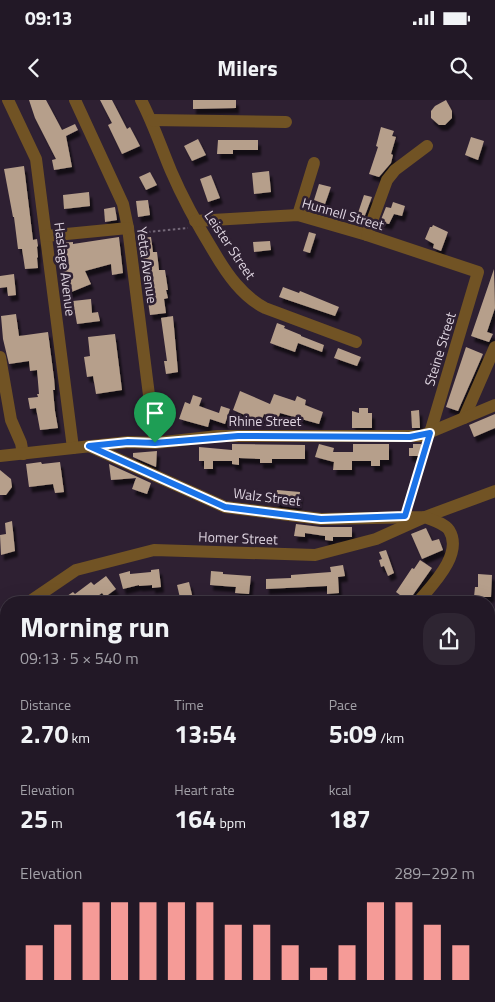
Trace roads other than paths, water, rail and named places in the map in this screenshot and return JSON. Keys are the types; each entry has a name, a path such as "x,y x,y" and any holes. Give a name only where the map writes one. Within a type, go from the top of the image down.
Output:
{"street":[{"name":"Haslage Avenue","path":"8,100 36,159 73,448"},
{"name":"Yetta Avenue","path":"75,100 122,204 128,231 155,443"},
{"name":"Leister Street","path":"141,100 171,171 197,224 227,272 242,291 255,302 356,342"},
{"path":"151,120 286,122"},
{"path":"367,235 387,180 395,170 427,146"},
{"path":"298,215 314,163"},
{"name":"Hunnell Street","path":"197,224 298,215 367,235 478,272"},
{"path":"46,236 128,231"},
{"name":"Steine Street","path":"430,433 478,272"},
{"path":"464,418 495,347"},
{"path":"0,357 12,420 23,454"},
{"name":"Rhine Street","path":"0,456 128,442 155,443 238,436 410,437 430,433 495,405"},
{"name":"Walz Street","path":"89,446 225,507 321,519 425,517"},
{"name":"Homer Street","path":"38,596 76,570 154,550 315,555 376,539 425,517 495,491"},
{"path":"422,596 448,562 453,551 449,530 439,522 425,517"}]}
